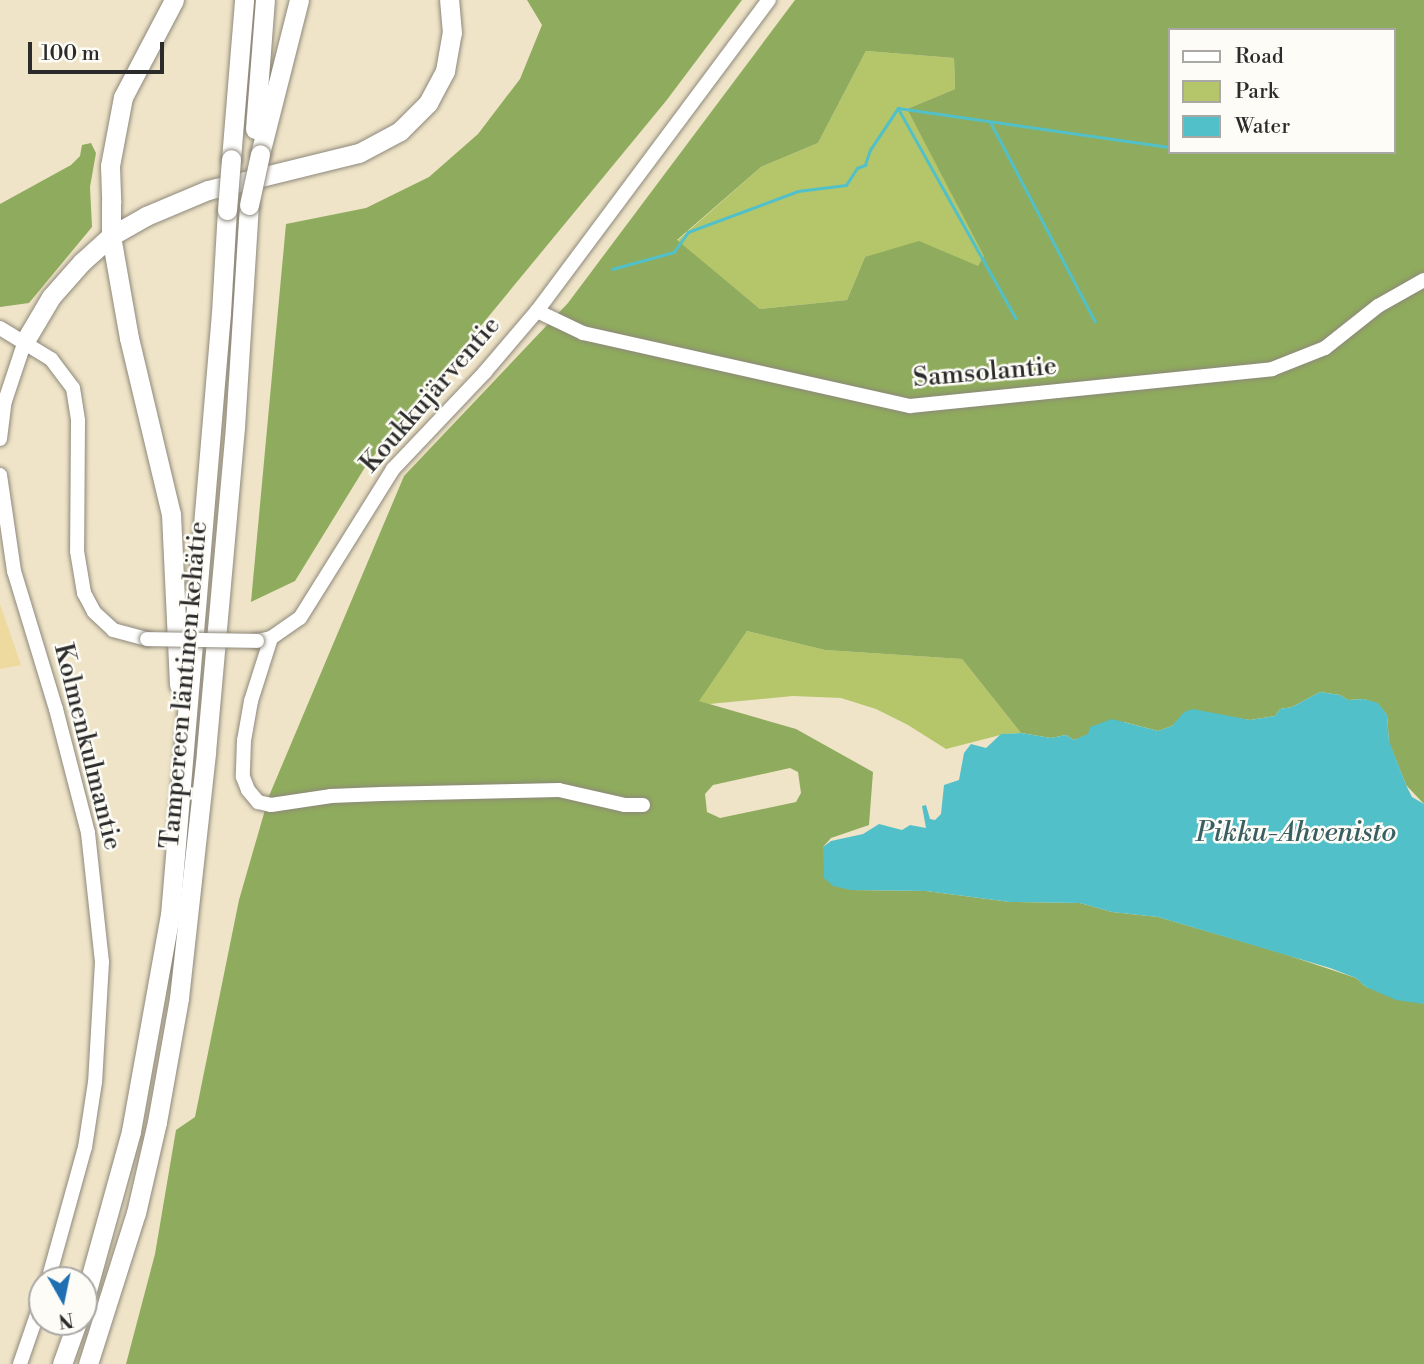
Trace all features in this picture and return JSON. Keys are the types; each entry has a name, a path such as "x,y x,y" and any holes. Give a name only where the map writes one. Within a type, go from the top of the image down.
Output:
{"highway":[{"path":"174,0 137,66 118,116 110,166 111,236 129,338 170,514 183,770"},
{"name":"Tampereen läntinen kehätie","path":"94,1266 131,1131 170,915 222,313 227,210 244,0"},
{"name":"Tampereen läntinen kehätie","path":"88,1364 136,1213 157,1122 181,984 206,752 235,427 265,0"},
{"path":"256,154 299,0"},
{"path":"25,341 66,278 111,236 177,201 208,190 336,161 376,146 400,131 428,103 445,71 452,33 449,0"},
{"path":"62,1364 72,1336"}],"street":[{"name":"Koukkujärventie","path":"264,639 300,618 320,591 393,469 485,372 537,311 769,0"},
{"name":"Samsolantie","path":"537,311 583,332 910,406 1272,369 1325,348 1378,306 1424,280"},
{"path":"0,328 25,341 62,371 73,388 77,403 77,551 83,593 94,612 113,630 147,639 264,639 244,740 243,777 248,790 258,802 271,805 331,796 559,790 625,805 643,805"},
{"path":"0,439 5,401 25,341"},
{"name":"Kolmenkulmantie","path":"0,475 13,571 59,721 88,833 102,962 96,1069 85,1147 52,1266"},
{"path":"20,1364 30,1336"}],"green space":[{"path":"527,0 742,0 666,101 367,464 295,581 251,602 286,224 366,208 429,177 478,134 520,79 542,25"},
{"path":"795,0 1424,0 1424,804 1406,785 1389,742 1387,715 1378,704 1364,699 1348,700 1340,695 1320,692 1292,707 1280,709 1275,716 1250,720 1222,716 1181,718 1172,726 1158,731 1124,722 1074,740 1066,735 1051,738 1021,733 962,659 825,650 747,631 699,701 796,729 873,772 869,825 831,838 823,847 852,890 926,891 1010,902 1080,903 1112,912 1158,917 1281,953 1356,978 1366,987 1424,1004 1424,1364 126,1364 155,1254 176,1130 195,1117 239,900 269,796 404,476 568,303","holes":["866,51 954,58 955,89 907,109 984,256 978,266 919,241 865,257 847,300 760,309 677,240 761,167 818,143","790,768 798,772 801,793 796,802 720,818 707,812 705,794 713,785"]},
{"path":"866,51 954,58 955,89 907,109 985,256 978,266 865,257 847,300 760,309 677,241 761,167 818,143"},
{"path":"91,143 96,153 90,187 92,227 29,303 0,307 0,204 71,165 80,156 82,145"},
{"path":"747,631 825,650 962,659 1021,733 1004,734 946,749 876,709 841,698 793,696 709,704 698,701"}],"sand":[{"path":"0,604 21,665 0,669"}],"water":[{"name":"Pikku-Ahvenisto","path":"1320,692 1340,695 1348,700 1364,699 1378,703 1387,715 1389,741 1406,785 1412,797 1424,804 1424,1004 1396,1000 1366,987 1356,978 1330,968 1158,917 1112,912 1080,903 1010,902 926,891 851,890 833,886 824,878 823,847 831,841 863,834 879,824 902,830 910,825 926,828 922,806 926,805 930,819 935,820 941,814 944,785 959,780 964,753 971,744 986,748 1001,734 1021,733 1051,738 1066,735 1074,740 1088,734 1090,727 1112,719 1158,731 1172,726 1184,712 1193,709 1250,720 1275,716 1280,709 1292,707"}],"waterway":[{"path":"898,108 1168,147"},
{"path":"898,108 1016,318"},
{"path":"612,269 674,252 688,232 798,191 846,185 857,168 865,165 870,150 898,108"},
{"path":"991,123 1095,321"}]}
